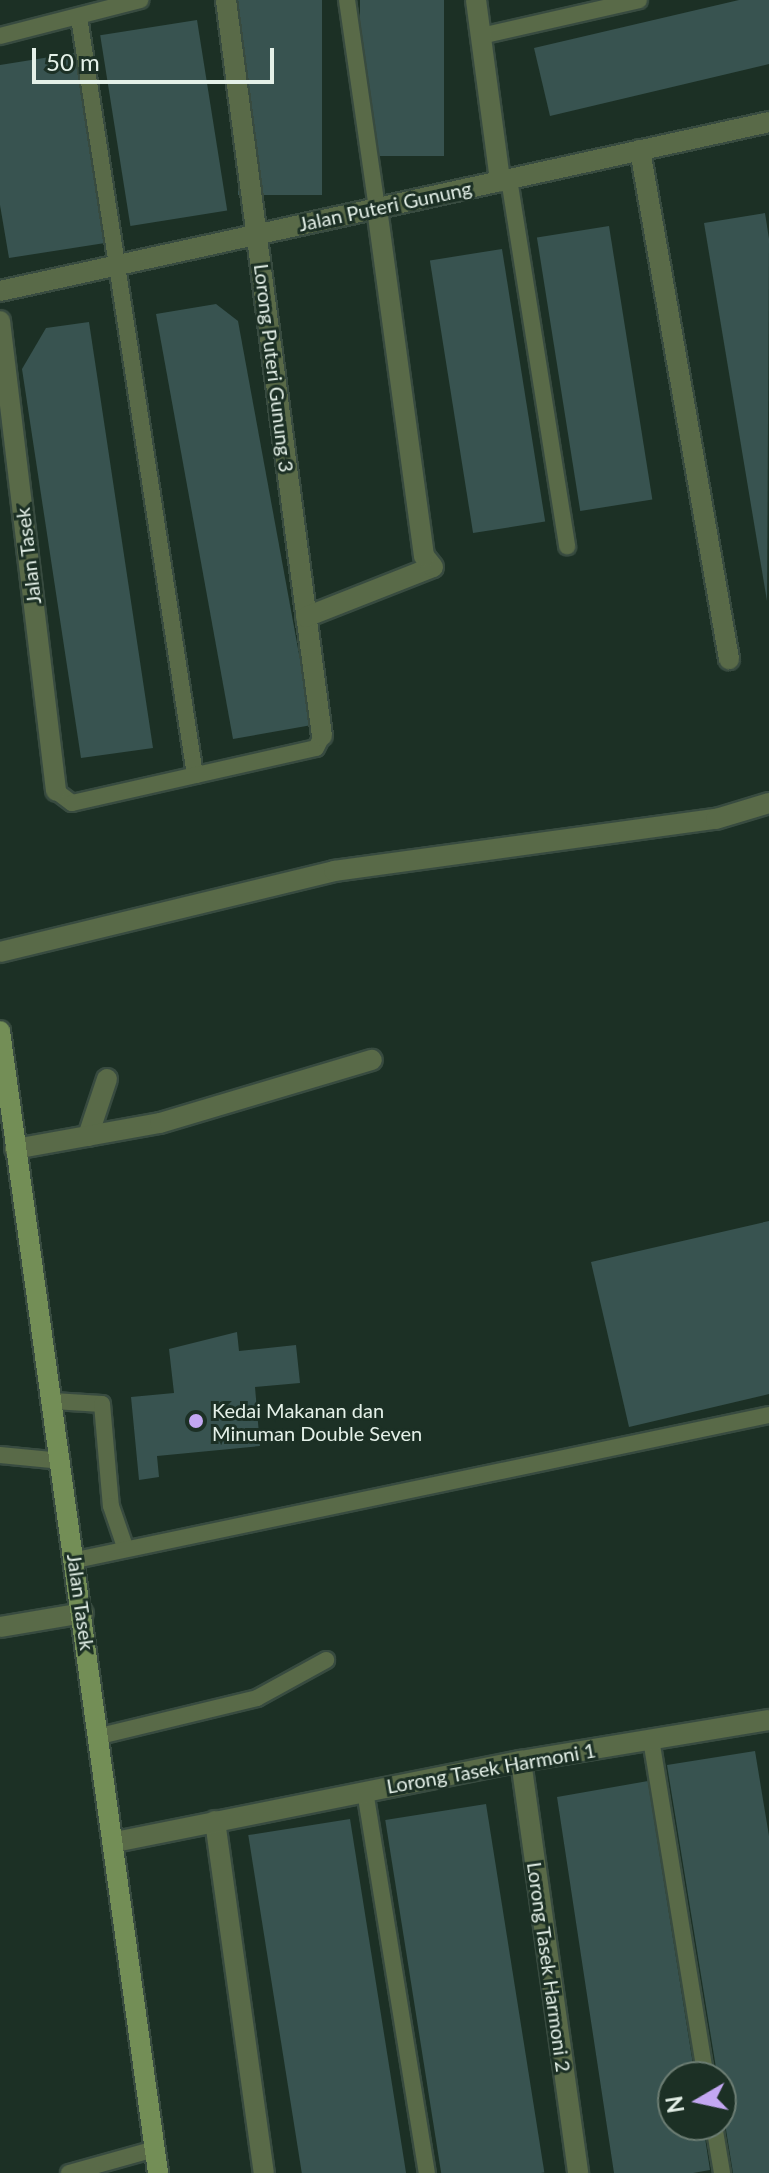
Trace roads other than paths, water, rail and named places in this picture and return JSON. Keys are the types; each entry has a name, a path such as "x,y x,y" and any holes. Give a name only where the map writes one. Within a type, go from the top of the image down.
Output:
{"main road":[{"name":"Jalan Tasek","path":"0,1031 9,1136 62,1461 158,2173"}],"street":[{"name":"Lorong Puteri Gunung 3","path":"226,0 322,736"},
{"path":"476,0 504,180"},
{"name":"Jalan Puteri Gunung","path":"0,291 769,123"},
{"path":"640,150 729,659"},
{"path":"306,617 433,567 424,556 377,208"},
{"name":"Jalan Tasek","path":"0,321 56,791"},
{"path":"0,952 334,871 716,819 769,803"},
{"path":"9,1136 88,1136 269,1095 372,1060"},
{"path":"88,1136 107,1079"},
{"path":"0,1627 83,1613"},
{"name":"Lorong Tasek Harmoni 1","path":"115,1842 521,1761 769,1720"},
{"name":"Lorong Tasek Harmoni 2","path":"521,1761 578,2173"},
{"path":"215,1821 264,2173"}],"lane":[{"path":"0,36 79,17 96,6 140,0"},
{"path":"347,0 377,208"},
{"path":"481,36 639,0"},
{"path":"79,17 114,266 195,775"},
{"path":"504,180 567,546"},
{"path":"56,791 72,803 316,748 322,736"},
{"path":"53,1401 102,1404 111,1506 125,1547"},
{"path":"76,1560 125,1547 769,1415"},
{"path":"0,1455 62,1461"},
{"path":"100,1736 257,1698 326,1660"},
{"path":"651,1739 703,2061"},
{"path":"365,1791 427,2173"},
{"path":"717,2141 722,2173"},
{"path":"69,2173 155,2149"}],"place":[{"name":"Kedai Makanan dan Minuman Double Seven","path":"196,1421"}]}
